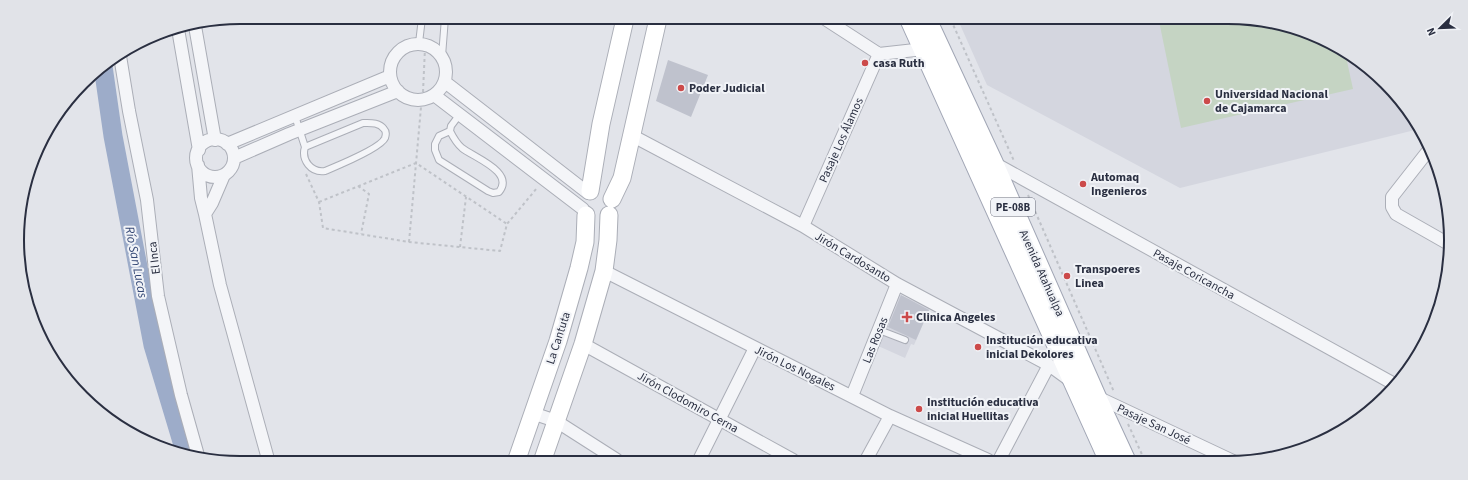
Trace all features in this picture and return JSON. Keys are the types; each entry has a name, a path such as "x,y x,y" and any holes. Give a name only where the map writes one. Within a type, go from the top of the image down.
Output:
{"main road":[{"name":"Avenida Atahualpa","path":"912,24 1107,456"},
{"name":"Avenida Atahualpa","path":"929,24 993,162 1124,456"}],"street":[{"name":"La Cantuta","path":"518,456 558,341 579,268 585,242 583,199 589,192 600,124 624,24"},
{"name":"La Cantuta","path":"544,456 583,344 604,272 610,207 622,178 657,24"},
{"path":"831,24 879,54 924,49"},
{"path":"195,29 215,140"},
{"path":"179,33 199,150 197,160 200,189 220,286 267,456"},
{"path":"422,44 437,50 442,56 446,68 445,82 434,95 422,100 409,98 394,87 390,76 390,64 396,54 406,46 422,44"},
{"name":"Pasaje Los Álamos","path":"802,226 879,54"},
{"name":"El Inca","path":"121,60 129,111 147,200 158,296 181,395 197,452"},
{"path":"227,144 390,76"},
{"path":"434,95 544,179 590,218 600,220 610,207 605,191 600,189 589,192 445,82"},
{"path":"234,158 299,130 398,91"},
{"name":"Jirón Cardosanto","path":"631,135 802,226 897,284 1049,365 1073,382"},
{"path":"199,150 206,142 219,140 227,144 233,153 234,158 232,168 224,175 212,203 205,214"},
{"path":"1426,153 1392,197 1392,208 1396,214 1444,241"},
{"name":"Pasaje Coricancha","path":"993,162 1390,382"},
{"path":"198,165 200,170 208,176 214,177 224,175"},
{"name":"Jirón Los Nogales","path":"604,272 890,416 979,456"},
{"name":"Las Rosas","path":"852,396 897,284"},
{"name":"Jirón Clodomiro Cerna","path":"583,344 786,456"},
{"path":"701,456 754,348"},
{"path":"1001,456 1049,365"},
{"name":"Pasaje San José","path":"1073,382 1096,396 1222,456"},
{"path":"532,413 556,421 611,456"},
{"path":"868,456 890,416"}],"lane":[{"path":"422,24 422,44"},
{"path":"442,56 445,24"},
{"path":"450,130 458,144 497,170 502,176 503,183 499,192 493,193 488,191 439,160 435,150 435,144 439,136 450,130 451,126 460,114"},
{"path":"295,116 304,147 303,152 305,159 309,166 319,172 325,171 377,146 385,138 386,132 378,124 363,123 304,147"},
{"path":"879,330 905,340"}],"path":[{"path":"953,24 1121,408 1144,456"},
{"path":"409,242 422,100 422,44"},
{"path":"319,202 416,163"},
{"path":"416,163 507,224"},
{"path":"304,168 319,202 322,228 409,242 500,251 507,224 544,179"},
{"path":"358,186 369,194 361,234"},
{"path":"460,247 466,196"}],"shaded area":[{"name":"Universidad Nacional de Cajamarca","path":"960,24 1242,24 1270,28 1297,35 1324,46 1348,60 1381,87 1408,120 1414,130 1180,188 987,85"},
{"name":"Clinica Angeles","path":"898,294 930,308 914,345 911,344 905,358 876,345"}],"green space":[{"path":"1160,24 1242,24 1270,28 1311,40 1347,59 1353,89 1181,128"}],"building":[{"name":"Poder Judicial","path":"668,60 708,75 691,117 656,101"},
{"path":"901,295 929,310 916,340 888,327"}],"waterway":[{"name":"Río San Lucas","path":"104,73 113,136 153,345 184,449"}],"place":[{"name":"casa Ruth","path":"865,63"},
{"name":"Poder Judicial","path":"681,88"},
{"name":"Universidad Nacional de Cajamarca","path":"1207,101"},
{"name":"Automaq Ingenieros","path":"1083,184"},
{"name":"Transpoeres Linea","path":"1067,276"},
{"name":"Clinica Angeles","path":"907,317"},
{"name":"Institución educativa inicial Dekolores","path":"978,347"},
{"name":"Institución educativa inicial Huellitas","path":"919,409"}]}
